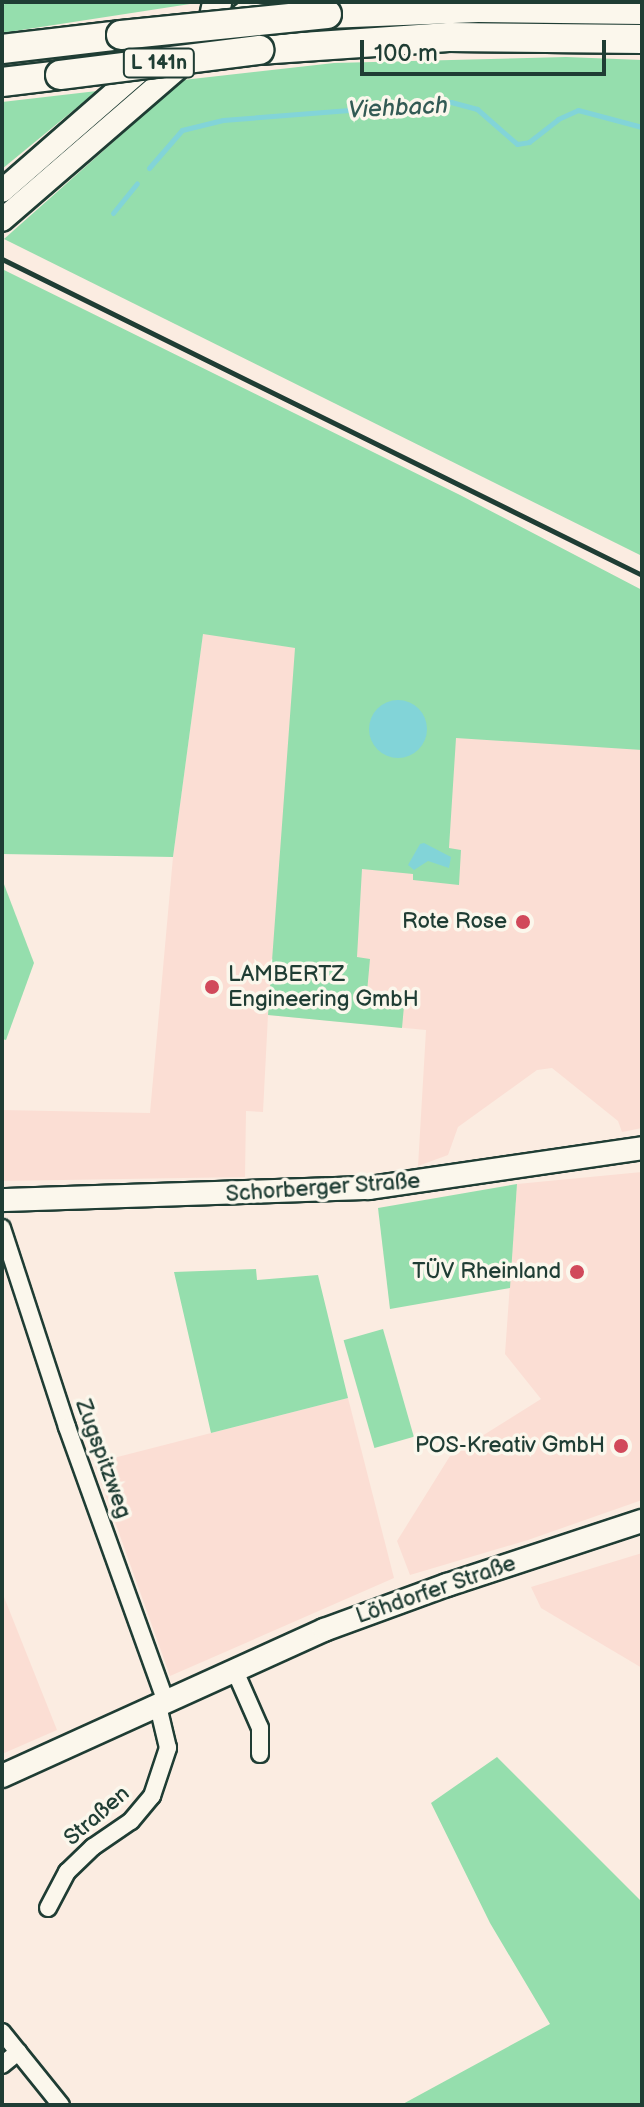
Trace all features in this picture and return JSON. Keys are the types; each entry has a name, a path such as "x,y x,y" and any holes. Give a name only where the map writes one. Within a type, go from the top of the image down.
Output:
{"highway":[{"path":"198,51 211,31 218,3"},
{"name":"L 141n","path":"2,49 327,14 478,8 642,10"},
{"name":"L 141n","path":"2,82 259,50 449,37 642,39"}],"main road":[{"path":"2,220 258,2"},
{"path":"2,191 218,3"},
{"name":"Schorberger Straße","path":"2,1200 369,1188 642,1148"},
{"name":"Löhdorfer Straße","path":"2,1776 386,1606 642,1521"}],"street":[{"name":"Zugspitzweg","path":"2,1228 162,1704"},
{"path":"235,1671 260,1728 260,1754"},
{"name":"Straßen","path":"48,1908 67,1872 93,1847 131,1821 152,1796 168,1748 162,1704"},
{"path":"2,2032 61,2105"},
{"path":"2,2065 18,2052"}],"shaded area":[{"path":"203,633 425,669 642,750 642,1128 622,1132 618,1121 552,1068 537,1070 458,1127 448,1155 418,1166 426,1030 268,1015 263,1112 246,1111 245,1177 2,1181 2,1110 150,1113 173,857"},
{"path":"642,1172 642,1500 528,1540 410,1575 397,1541 450,1456 541,1399 505,1354 517,1184"},
{"path":"348,1398 394,1578 170,1676 94,1463"},
{"path":"642,1553 642,1668 541,1608 531,1587"},
{"path":"2,1592 57,1730 2,1754"}],"green space":[{"path":"12,2 203,2 2,33 2,5"},
{"path":"566,57 642,60 642,556 4,239 183,80 334,63"},
{"path":"97,91 2,169 2,102"},
{"path":"2,269 460,495 642,590 642,750 456,738 449,848 461,850 459,885 413,880 413,874 362,869 357,957 370,959 366,1003 404,1006 402,1028 268,1015 295,648 203,634 173,857 2,854"},
{"path":"2,879 34,963 6,1040 2,1039"},
{"path":"517,1184 510,1288 390,1309 378,1208"},
{"path":"256,1269 257,1280 318,1275 348,1398 211,1433 174,1272"},
{"path":"383,1329 414,1437 374,1448 344,1340"},
{"path":"497,1757 642,1902 642,2105 401,2105 550,2024 490,1923 431,1803"}],"water":[{"path":"398,700 419,708 427,729 419,750 398,758 377,750 369,729 377,708"},
{"path":"424,843 451,857 449,868 428,861 414,870 408,865 420,844"}],"waterway":[{"name":"Viehbach","path":"149,168 182,130 223,120 451,102 477,109 517,144 529,142 558,119 578,110 642,127"},
{"name":"Viehbach","path":"113,213 137,183"}],"railway":[{"path":"2,259 642,575"}],"place":[{"name":"Rote Rose","path":"523,922"},
{"name":"LAMBERTZ Engineering GmbH","path":"212,987"},
{"name":"TÜV Rheinland","path":"577,1272"},
{"name":"POS-Kreativ GmbH","path":"621,1446"}]}
